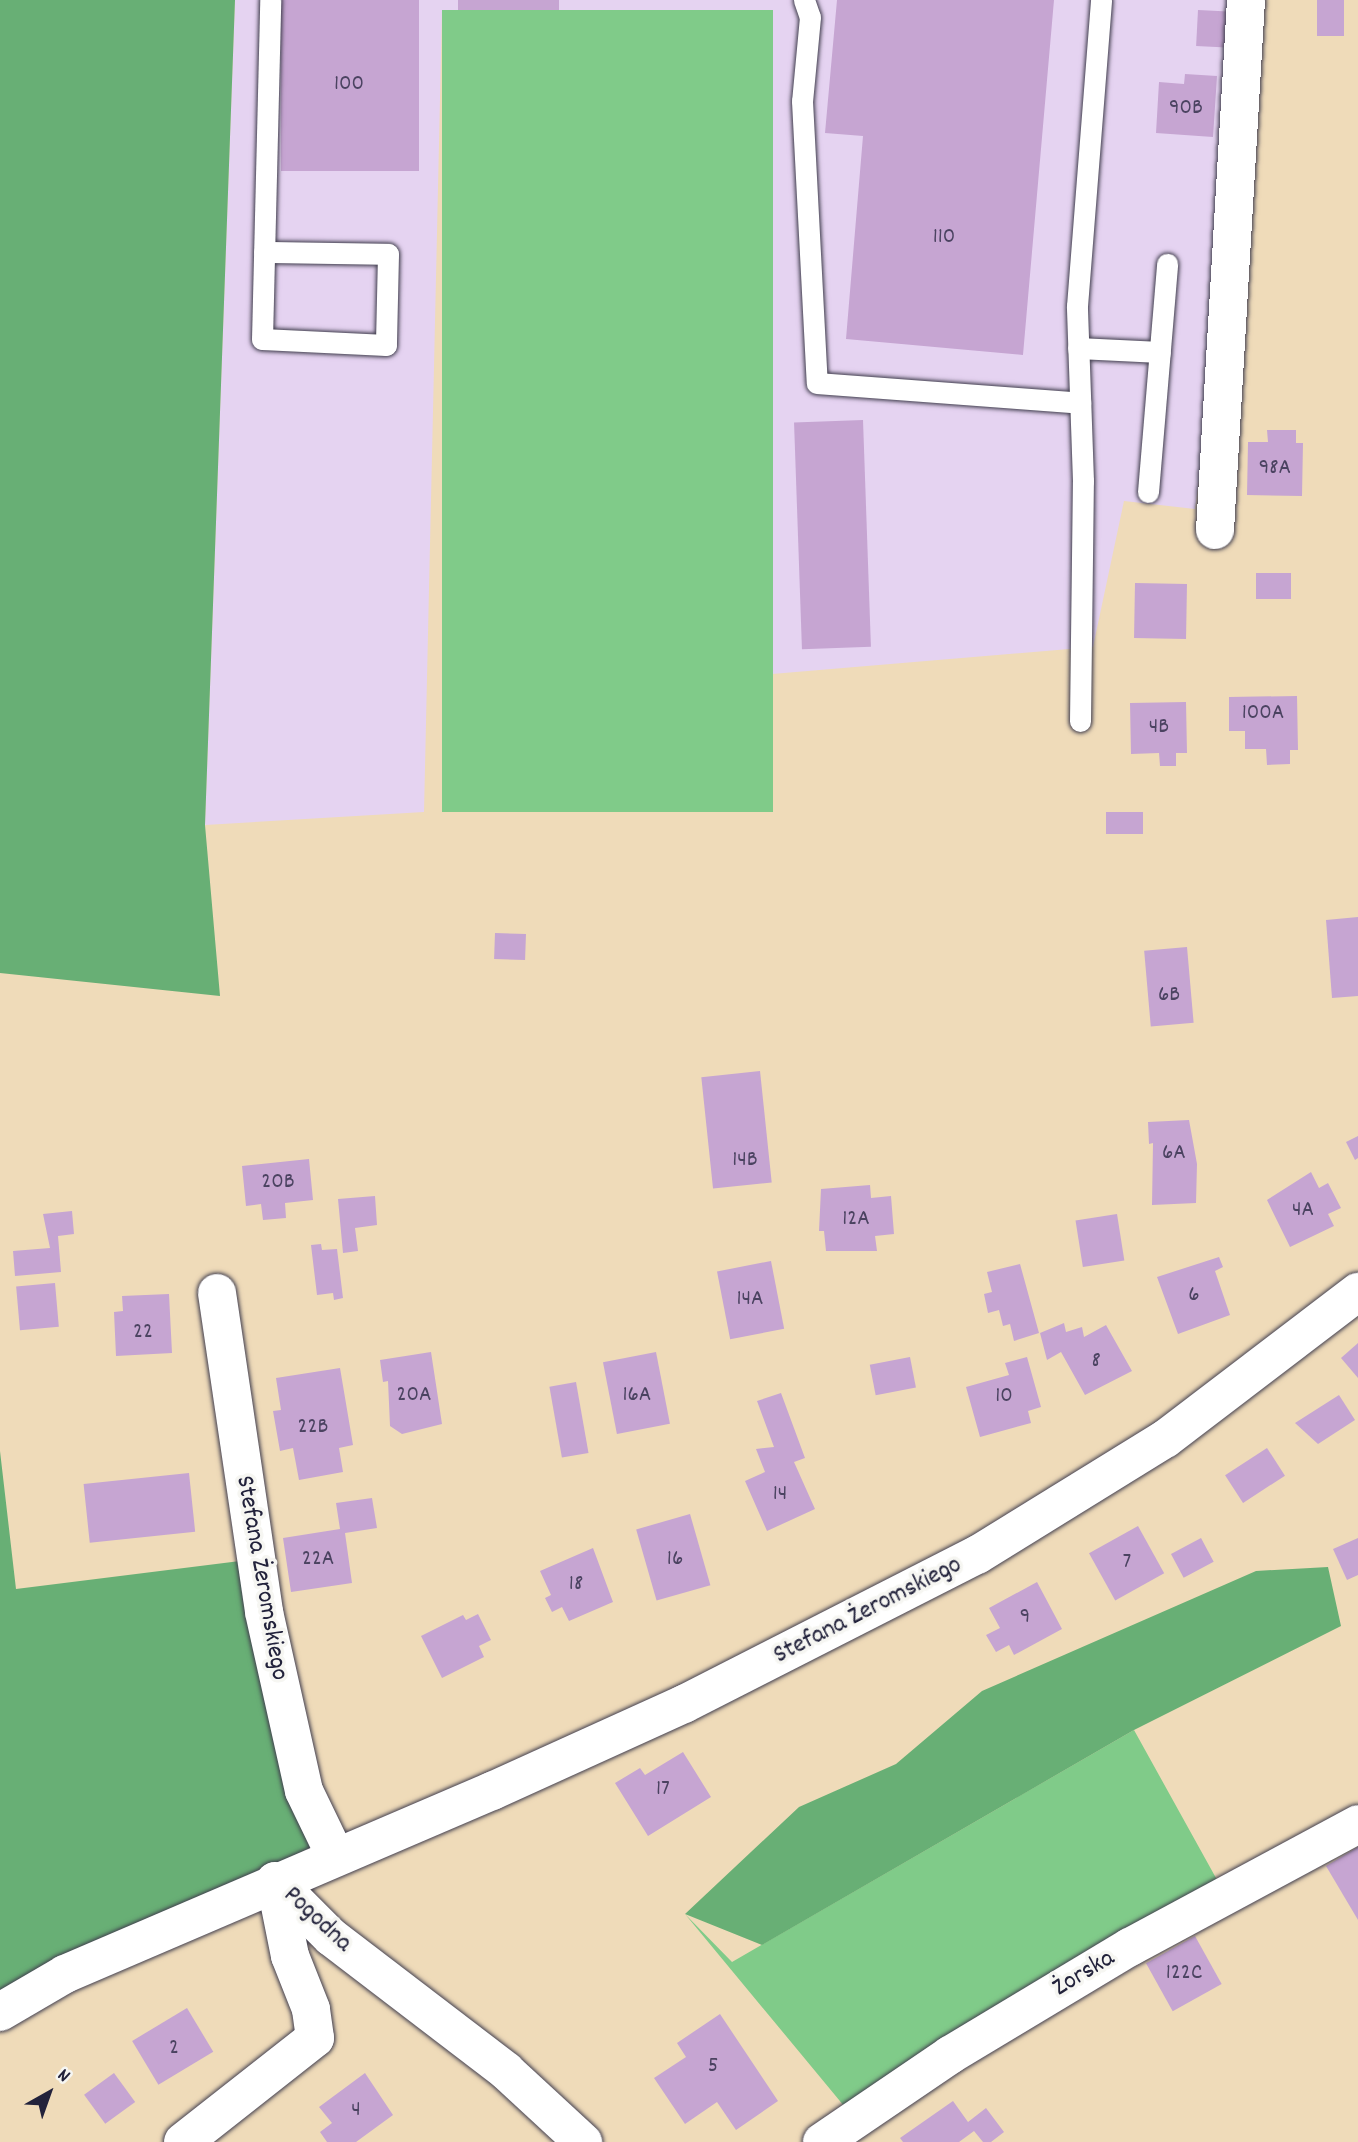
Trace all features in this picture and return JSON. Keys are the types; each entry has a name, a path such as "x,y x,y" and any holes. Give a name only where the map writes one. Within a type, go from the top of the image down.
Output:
{"street":[{"path":"1215,530 1246,0"},
{"name":"Stefana Żeromskiego","path":"0,2012 65,1974 335,1855 492,1791 684,1704 977,1555 1164,1439 1358,1292"},
{"name":"Stefana Żeromskiego","path":"217,1293 264,1612 304,1791 335,1855"},
{"name":"Żorska","path":"822,2142 950,2055 1130,1947 1358,1824"},
{"name":"Pogodna","path":"183,2142 315,2038 275,1881"},
{"name":"Pogodna","path":"275,1881 331,1937 506,2071 583,2142"}],"lane":[{"path":"264,252 387,254 386,345 262,339 264,252 270,0"},
{"path":"804,0 810,17 802,101 817,383 1080,403"},
{"path":"1080,721 1080,403 1077,306 1101,0"},
{"path":"1148,492 1167,264"},
{"path":"1078,348 1160,352"}],"shaded area":[{"path":"235,0 1263,0 1195,509 1124,501 1093,647 772,674 773,12 442,10 424,812 205,825"}],"green space":[{"path":"0,0 235,0 205,825 220,996 0,973"},
{"path":"442,10 773,10 773,812 442,812"},
{"path":"0,1451 16,1589 240,1561 313,1846 0,2007"},
{"path":"1328,1567 1341,1626 1134,1730 762,1945 685,1914 799,1807 896,1764 982,1691 1256,1571"},
{"path":"1134,1730 1221,1887 849,2112 685,1914 732,1962"}],"building":[{"path":"281,0 419,0 419,171 281,171"},
{"path":"458,0 559,0 559,10 458,10"},
{"path":"837,0 1054,0 1023,355 846,339 863,136 825,133"},
{"path":"1317,0 1344,0 1344,36 1317,36"},
{"path":"1198,10 1233,12 1231,48 1196,46"},
{"path":"1185,74 1217,76 1213,137 1156,133 1159,82 1184,84"},
{"path":"863,420 871,647 802,649 794,422"},
{"path":"1267,430 1296,430 1296,443 1303,443 1302,496 1247,495 1248,442 1268,442"},
{"path":"1256,573 1291,573 1291,599 1256,599"},
{"path":"1135,583 1187,584 1186,639 1134,638"},
{"path":"1297,696 1298,750 1290,750 1290,764 1267,765 1266,749 1245,749 1245,731 1229,731 1229,697"},
{"path":"1186,702 1187,753 1176,753 1176,766 1160,766 1159,753 1131,754 1130,703"},
{"path":"1106,812 1143,812 1143,834 1106,834"},
{"path":"1358,917 1358,996 1332,998 1326,920"},
{"path":"495,933 526,934 525,960 494,959"},
{"path":"1187,947 1194,1023 1151,1026 1144,951"},
{"path":"760,1071 772,1182 713,1189 701,1077"},
{"path":"1189,1120 1197,1164 1196,1203 1152,1205 1153,1143 1149,1144 1148,1122"},
{"path":"1358,1136 1358,1158 1355,1160 1346,1142"},
{"path":"309,1159 313,1200 285,1203 286,1218 263,1220 261,1204 246,1206 242,1166"},
{"path":"1311,1172 1319,1188 1328,1183 1341,1208 1328,1214 1334,1226 1290,1247 1267,1200"},
{"path":"870,1185 871,1198 891,1196 894,1234 875,1236 877,1251 826,1251 824,1231 819,1231 821,1189"},
{"path":"375,1196 377,1225 355,1228 358,1251 343,1253 338,1199"},
{"path":"72,1211 74,1234 58,1236 61,1272 15,1276 13,1251 50,1248 43,1214"},
{"path":"1117,1214 1124,1260 1083,1267 1076,1221"},
{"path":"321,1244 322,1250 337,1249 343,1298 334,1300 333,1293 317,1295 311,1245"},
{"path":"1219,1257 1223,1267 1215,1271 1230,1315 1178,1334 1157,1277"},
{"path":"771,1261 784,1329 730,1339 717,1271"},
{"path":"1020,1264 1039,1333 1014,1341 1010,1324 1003,1326 999,1310 988,1313 984,1294 992,1292 987,1272"},
{"path":"55,1283 59,1327 20,1330 16,1286"},
{"path":"169,1294 172,1353 116,1356 114,1312 123,1311 122,1296"},
{"path":"1064,1323 1066,1332 1082,1327 1084,1337 1106,1325 1132,1371 1085,1395 1061,1352 1047,1360 1040,1333"},
{"path":"1358,1343 1358,1378 1341,1358"},
{"path":"431,1352 442,1424 402,1434 390,1426 388,1381 383,1382 380,1360"},
{"path":"656,1352 670,1424 617,1434 603,1362"},
{"path":"910,1357 916,1387 876,1395 870,1365"},
{"path":"1027,1357 1041,1407 1028,1411 1031,1423 980,1437 966,1387 1009,1375 1005,1363"},
{"path":"340,1368 353,1445 339,1448 343,1472 299,1480 293,1448 280,1451 273,1411 281,1410 276,1378"},
{"path":"576,1382 589,1453 562,1458 549,1387"},
{"path":"781,1393 805,1458 794,1462 815,1509 767,1531 745,1481 765,1472 756,1449 774,1447 757,1401"},
{"path":"1339,1395 1355,1420 1318,1444 1295,1423"},
{"path":"1267,1448 1285,1476 1243,1503 1225,1475"},
{"path":"189,1473 195,1532 90,1543 84,1484"},
{"path":"372,1498 377,1528 345,1533 352,1583 291,1592 283,1538 340,1529 336,1503"},
{"path":"690,1514 710,1585 657,1601 636,1529"},
{"path":"1138,1526 1164,1573 1115,1600 1089,1553"},
{"path":"1201,1538 1214,1562 1184,1578 1171,1554"},
{"path":"1358,1538 1358,1575 1347,1580 1333,1549"},
{"path":"593,1548 613,1602 569,1621 562,1607 552,1612 545,1598 551,1595 540,1571"},
{"path":"1037,1582 1062,1629 1014,1655 1009,1645 996,1652 986,1635 1000,1628 989,1608"},
{"path":"478,1614 491,1640 479,1646 484,1657 442,1678 421,1636 463,1615 466,1620"},
{"path":"683,1752 711,1797 648,1836 615,1783 640,1768 645,1775"},
{"path":"1358,1847 1358,1920 1326,1866"},
{"path":"1195,1936 1222,1984 1173,2011 1146,1963"},
{"path":"187,2008 213,2052 158,2085 132,2041"},
{"path":"720,2014 778,2101 736,2130 717,2102 685,2124 654,2078 686,2057 677,2043"},
{"path":"114,2073 135,2102 105,2124 84,2095"},
{"path":"365,2073 393,2115 356,2142 327,2142 320,2132 332,2123 319,2107"},
{"path":"953,2101 968,2122 986,2108 1004,2132 991,2142 983,2142 974,2131 959,2142 903,2142 900,2138"}]}
